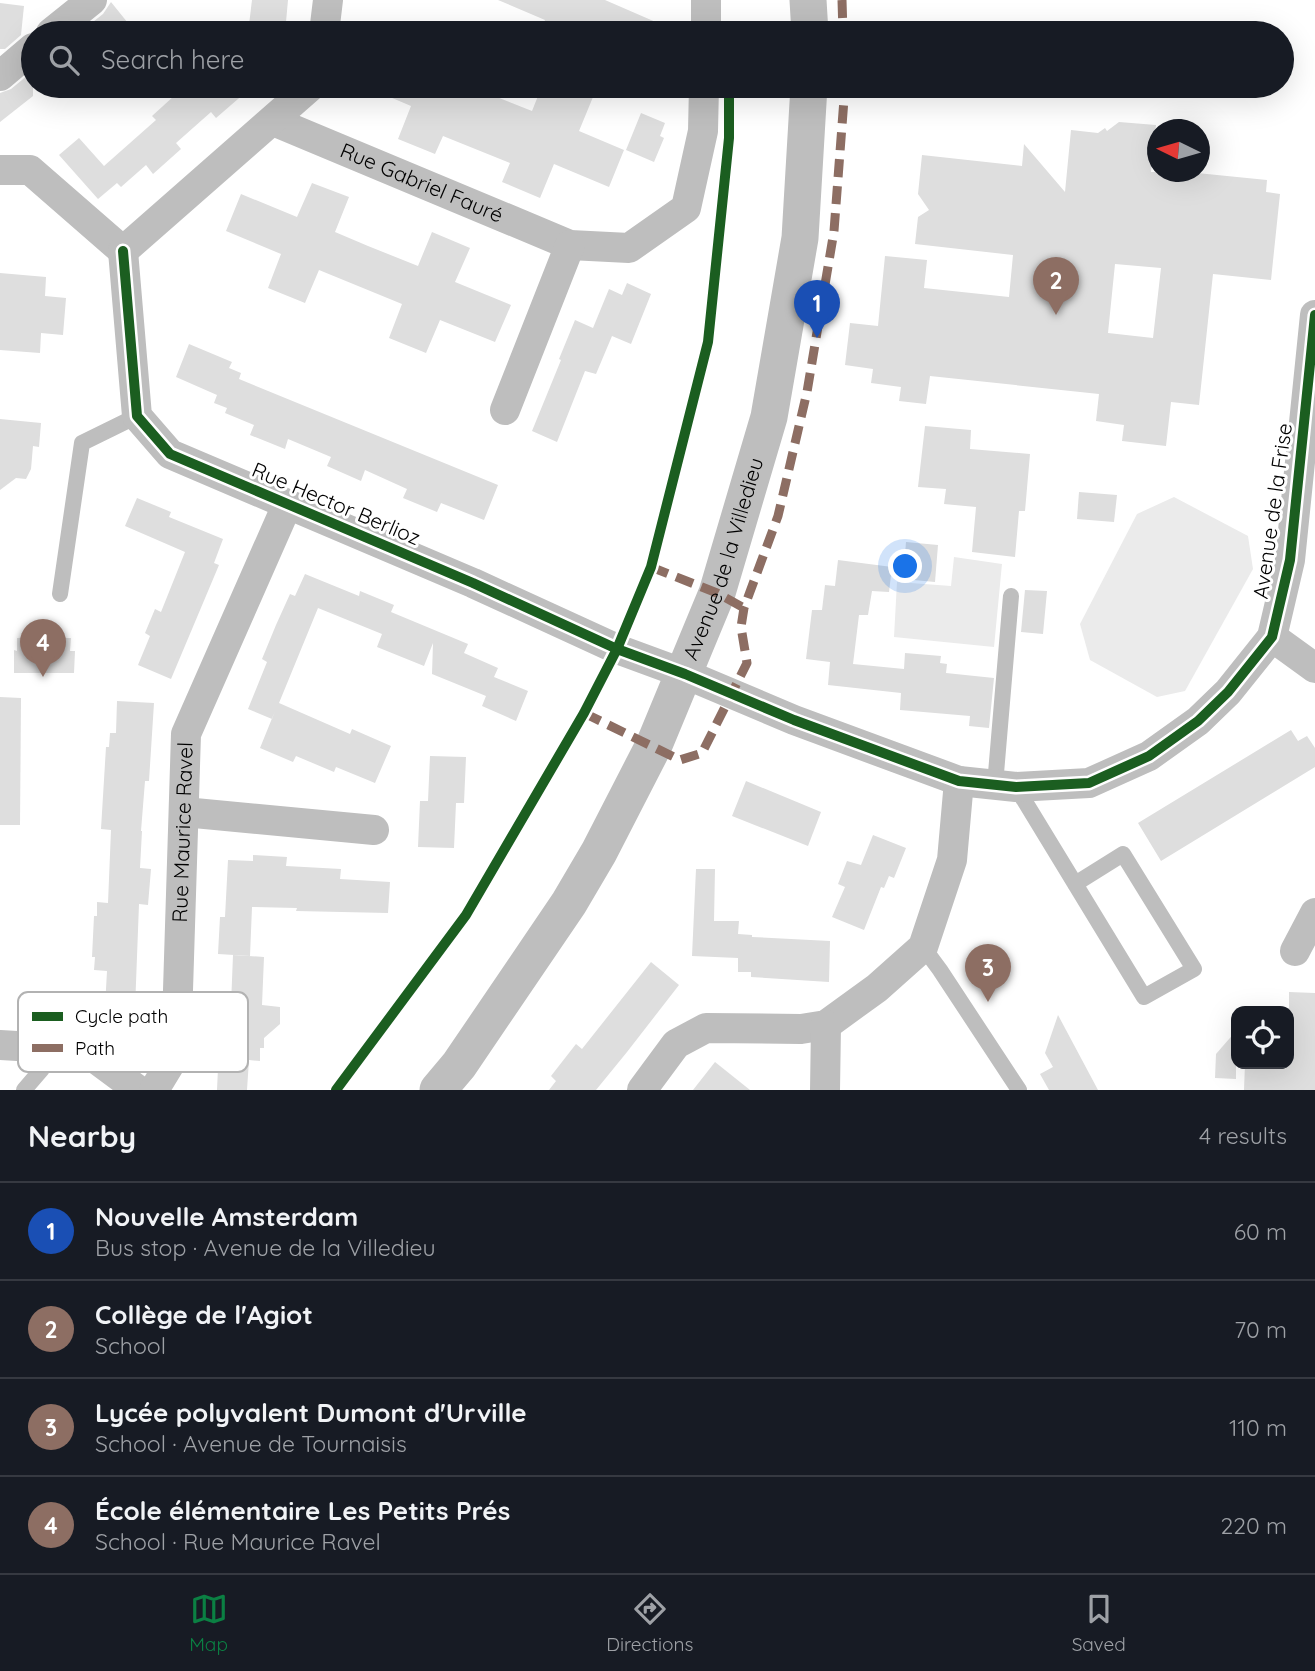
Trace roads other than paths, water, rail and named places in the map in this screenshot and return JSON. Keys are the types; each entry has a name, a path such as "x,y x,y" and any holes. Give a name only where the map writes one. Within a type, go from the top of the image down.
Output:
{"street":[{"path":"66,21 92,0"},
{"path":"325,21 328,0"},
{"path":"705,21 706,0"},
{"path":"808,0 809,21"},
{"path":"0,75 21,58"},
{"path":"123,251 298,98"},
{"name":"Rue Gabriel Fauré","path":"273,121 570,245 629,248 686,208 703,131 704,98"},
{"name":"Avenue de la Villedieu","path":"438,1090 569,903 599,852 654,745 717,593 769,417 800,239 808,98"},
{"path":"0,170 30,170 123,251 137,415"},
{"path":"505,410 570,245"},
{"name":"Avenue de la Frise","path":"685,674 794,720 959,781 1006,786 1089,783 1149,756 1198,721 1228,692 1272,637 1290,560 1311,407 1315,315"},
{"name":"Rue Hector Berlioz","path":"137,415 170,454 473,583 617,649 685,674"},
{"name":"Rue Maurice Ravel","path":"178,992 186,734 287,505"},
{"path":"1272,637 1315,668"},
{"path":"642,1090 676,1044 706,1028 801,1029 826,1024 877,988 923,947 952,860 959,781"},
{"path":"184,812 374,830"},
{"path":"1296,951 1315,913"},
{"path":"825,1090 826,1024"},
{"path":"0,1045 18,1046"},
{"path":"114,1072 138,1090"},
{"name":"Rue Maurice Ravel","path":"154,1090 165,1072"}],"lane":[{"path":"60,594 82,443 137,415"},
{"path":"1011,596 1006,786 1075,884 1144,997 1194,969 1124,853 1075,884"},
{"path":"923,947 1019,1090"},
{"path":"24,1090 39,1072"}],"place":[{"name":"Collège de l'Agiot","path":"1056,315"},
{"name":"Nouvelle Amsterdam","path":"817,338"},
{"name":"École élémentaire Les Petits Prés","path":"43,677"},
{"name":"Lycée polyvalent Dumont d'Urville","path":"988,1002"}]}
